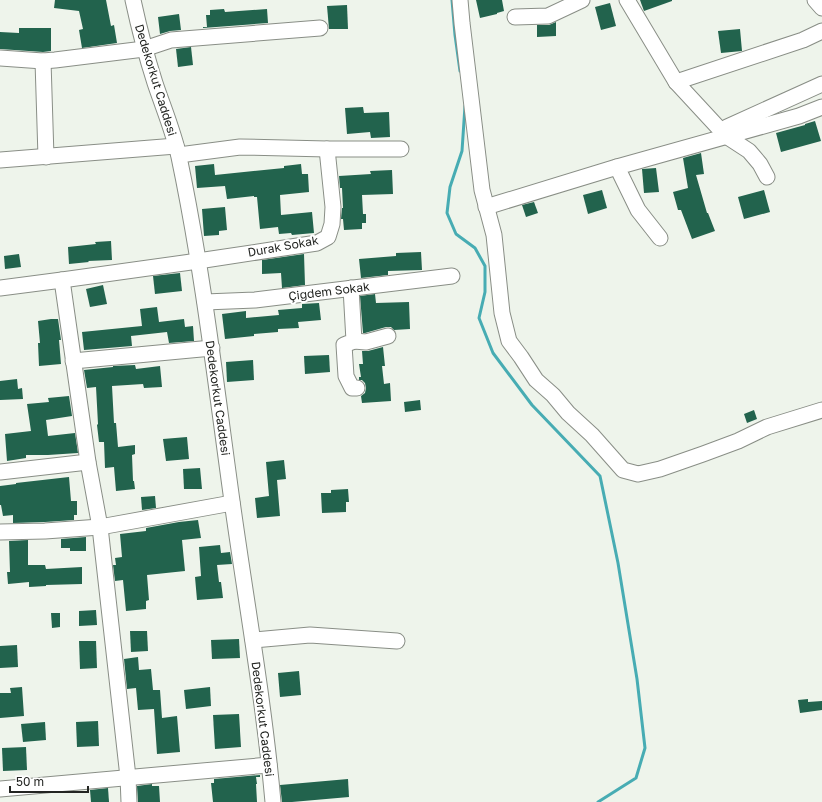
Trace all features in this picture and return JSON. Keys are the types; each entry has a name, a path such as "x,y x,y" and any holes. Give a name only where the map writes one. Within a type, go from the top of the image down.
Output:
{"street":[{"name":"Dedekorkut Caddesi","path":"133,0 144,49 178,150 196,242 212,348 232,503 253,640 273,802"},
{"path":"460,0 482,190 494,235 502,313 509,341 536,380 553,395 568,413 592,435 623,470 638,474 660,469 738,441 767,428 822,410"},
{"path":"515,17 548,16 582,0"},
{"path":"627,0 676,82 726,136 749,150 760,164 767,177"},
{"path":"815,0 822,8"},
{"path":"0,58 43,61 144,49 171,40 320,28"},
{"path":"676,82 803,40 822,31"},
{"path":"43,61 46,157"},
{"path":"726,136 727,127 822,84"},
{"path":"486,207 617,167 799,116 822,107"},
{"path":"0,160 240,147 401,149"},
{"name":"Durak Sokak","path":"198,261 317,242 328,237 332,224 333,207 327,149"},
{"path":"617,167 638,210 660,238"},
{"path":"0,288 198,261"},
{"name":"Çiğdem Sokak","path":"205,302 256,300 452,276"},
{"path":"62,280 88,462 100,527 128,777 129,802"},
{"path":"351,288 354,341"},
{"path":"357,388 352,388 346,376 344,345 354,341 366,342 388,336"},
{"path":"73,362 212,348"},
{"path":"0,472 88,462"},
{"path":"0,532 45,531 100,527 232,503"},
{"path":"253,640 310,635 397,641"},
{"path":"0,789 269,765"}],"building":[{"path":"55,0 106,0 111,26 114,25 117,43 82,48 79,30 83,29 79,11 54,8"},
{"path":"476,0 502,0 504,11 480,18"},
{"path":"640,0 672,0 672,1 644,11"},
{"path":"610,3 616,26 601,30 595,7"},
{"path":"347,5 348,29 329,29 327,6"},
{"path":"224,9 225,12 267,9 268,23 203,28 207,27 206,15 210,15 210,10"},
{"path":"179,14 181,30 160,34 158,17"},
{"path":"556,22 556,36 537,37 537,25 549,25"},
{"path":"19,28 51,28 51,51 43,52 0,49 0,32 19,33"},
{"path":"740,29 742,51 721,53 718,31"},
{"path":"191,47 193,65 178,67 176,49"},
{"path":"363,107 364,113 389,112 390,137 371,138 370,132 347,134 345,108"},
{"path":"815,121 821,141 781,152 776,133"},
{"path":"701,153 704,174 696,175 707,213 715,231 692,239 681,210 678,210 673,192 688,188 683,158"},
{"path":"214,164 215,175 284,168 284,166 301,164 302,174 308,174 309,192 280,195 281,215 312,212 314,233 292,235 291,233 279,234 278,227 260,229 257,197 227,199 225,186 197,188 195,166"},
{"path":"656,168 659,192 644,193 642,169"},
{"path":"392,170 393,194 362,195 363,214 366,214 366,223 362,223 362,229 344,230 343,219 341,219 343,208 342,188 340,188 339,176 371,174 370,171"},
{"path":"602,190 607,208 588,214 583,195"},
{"path":"764,190 770,212 744,219 738,197"},
{"path":"534,202 538,213 526,217 522,205"},
{"path":"225,207 227,230 219,231 219,235 204,236 202,209"},
{"path":"111,241 112,260 88,261 89,262 69,264 68,247 96,244 95,242"},
{"path":"421,252 422,270 388,271 388,275 361,278 359,259 396,256 396,253"},
{"path":"19,254 21,267 5,269 4,256"},
{"path":"304,254 305,285 282,288 281,273 262,274 262,260"},
{"path":"180,273 182,291 155,294 153,276"},
{"path":"103,285 107,304 90,307 86,289"},
{"path":"375,294 376,303 409,302 410,329 394,330 391,327 386,327 363,333 360,296"},
{"path":"319,303 321,320 298,322 299,328 278,329 278,332 225,339 222,314 246,311 246,318 279,315 278,310 302,308 302,304"},
{"path":"157,307 159,322 184,319 185,327 193,326 194,341 169,343 167,332 131,336 132,346 84,350 82,332 142,326 140,309"},
{"path":"58,319 61,340 59,340 61,364 39,366 38,343 40,343 38,321"},
{"path":"383,347 385,366 382,366 384,384 390,383 391,401 362,403 361,396 365,393 366,388 365,383 362,380 359,380 359,377 361,377 359,364 363,364 362,351"},
{"path":"329,355 330,372 305,374 304,356"},
{"path":"253,360 254,380 227,382 226,362"},
{"path":"135,365 136,369 160,366 162,387 144,388 143,384 112,386 114,423 116,423 118,447 135,445 135,454 132,455 133,481 135,489 116,491 114,467 105,468 104,442 99,442 96,387 87,388 84,370"},
{"path":"17,379 18,389 22,388 23,399 0,400 0,381"},
{"path":"69,396 72,416 46,420 48,436 75,433 78,453 26,455 26,458 7,461 5,434 31,431 27,404 49,402 48,398"},
{"path":"420,400 421,410 405,412 404,402"},
{"path":"754,410 757,419 747,423 744,414"},
{"path":"187,437 189,459 166,461 163,439"},
{"path":"284,460 286,479 277,480 280,516 257,518 255,498 269,496 266,462"},
{"path":"200,468 202,489 184,489 183,469"},
{"path":"69,477 71,501 77,501 77,515 74,515 74,520 13,523 13,515 3,516 0,505 0,486"},
{"path":"348,489 349,502 346,502 346,512 322,513 321,493 331,493 331,490"},
{"path":"155,496 156,508 142,510 141,497"},
{"path":"198,520 201,538 182,540 185,571 147,575 149,600 146,601 146,609 126,611 123,580 115,581 113,565 116,565 115,558 122,557 120,534 146,531 146,528"},
{"path":"86,537 86,551 70,551 70,548 61,548 61,539"},
{"path":"28,540 28,565 45,565 46,569 82,567 82,584 29,587 29,582 8,584 7,572 10,572 9,541"},
{"path":"220,545 221,553 230,552 232,564 217,565 223,598 197,600 195,577 201,576 199,547"},
{"path":"96,610 97,625 79,626 79,611"},
{"path":"51,613 60,613 60,627 52,628"},
{"path":"130,631 147,631 148,651 131,652"},
{"path":"239,639 240,658 212,659 211,640"},
{"path":"79,641 96,641 97,668 80,669"},
{"path":"17,645 18,667 0,668 0,646"},
{"path":"138,657 139,670 151,669 153,690 160,690 162,718 177,716 180,752 157,754 154,709 138,710 136,688 127,689 124,659"},
{"path":"299,671 301,695 280,697 278,673"},
{"path":"22,687 24,716 0,718 0,693 11,693 10,688"},
{"path":"210,687 211,706 186,709 184,690"},
{"path":"808,699 808,702 822,701 822,710 800,713 798,700"},
{"path":"239,714 241,747 215,749 213,715"},
{"path":"98,721 99,746 77,747 76,722"},
{"path":"45,722 46,740 23,742 21,724"},
{"path":"26,747 27,770 3,771 2,748"},
{"path":"260,775 260,777 256,777 257,802 213,802 211,783 214,783 214,779"},
{"path":"348,779 349,797 282,802 280,785"},
{"path":"152,784 152,786 159,786 160,802 138,802 137,786"},
{"path":"108,788 109,802 91,802 90,790"}],"waterway":[{"path":"452,0 460,71"},
{"path":"465,106 462,151 450,187 447,213 456,234 475,248 485,266 485,292 479,318 493,353 532,405 600,476 618,563 637,679 645,748 636,778 598,802"}]}
